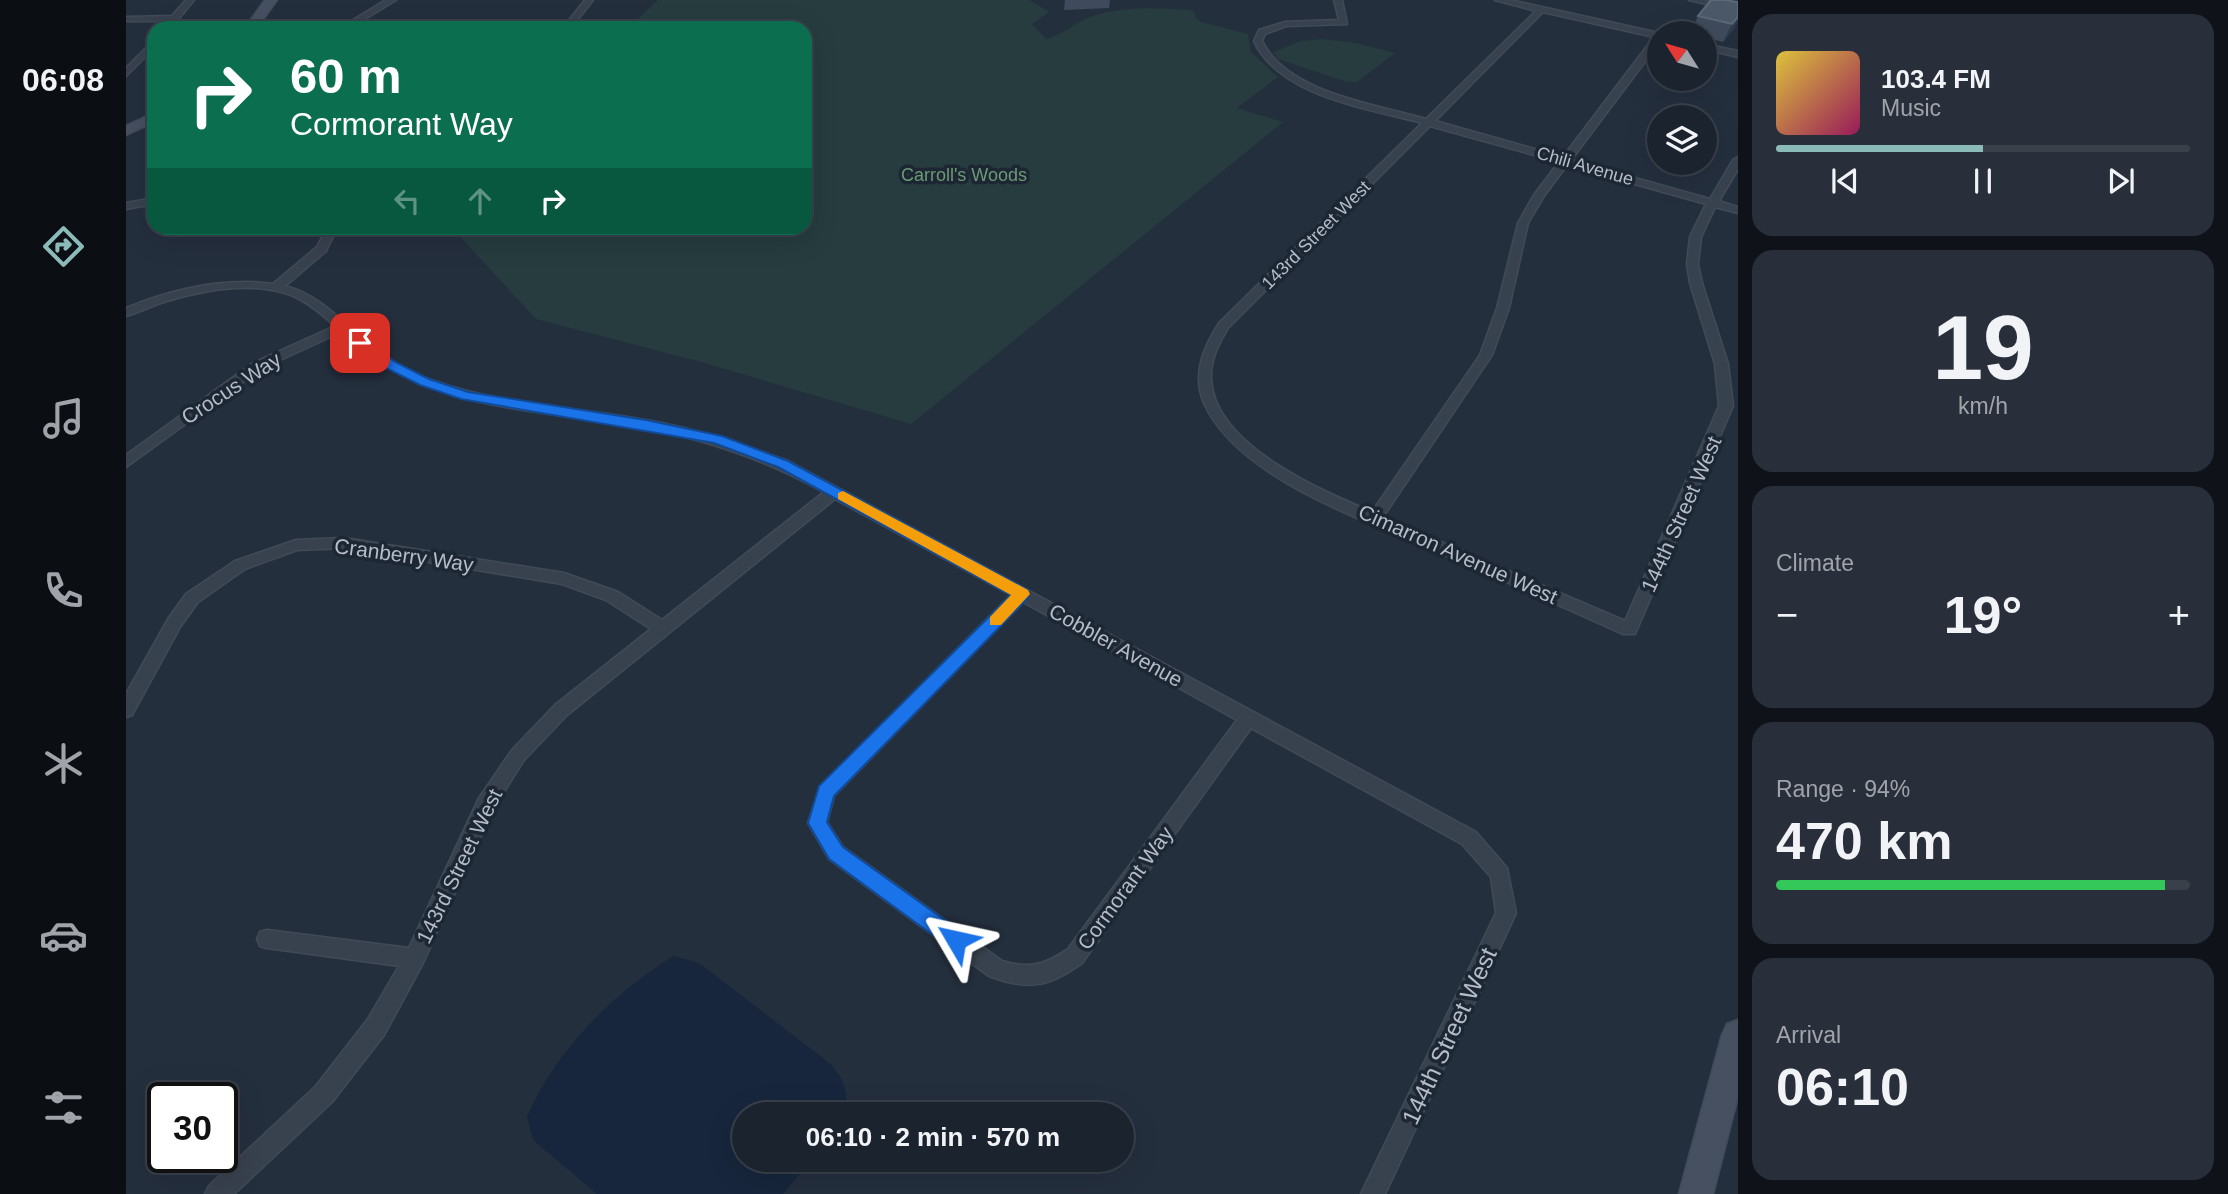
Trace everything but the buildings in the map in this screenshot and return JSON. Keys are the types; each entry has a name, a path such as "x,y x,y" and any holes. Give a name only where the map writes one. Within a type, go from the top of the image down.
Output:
{"street":[{"path":"172,21 190,0"},
{"path":"256,21 271,0"},
{"path":"356,21 392,0"},
{"path":"572,21 589,0"},
{"name":"Chili Avenue","path":"1338,0 1344,22 1285,24 1262,32 1258,41 1268,60 1288,76 1318,90 1738,210"},
{"path":"1499,0 1647,34"},
{"path":"1693,0 1738,9"},
{"name":"143rd Street West","path":"1286,477 1235,438 1217,415 1207,392 1204,370 1207,352 1223,326 1542,9"},
{"path":"126,19 174,18"},
{"path":"1717,49 1738,54"},
{"path":"1376,518 1486,355 1503,308 1523,223 1539,195 1647,53"},
{"path":"126,73 147,56"},
{"path":"126,131 147,120"},
{"name":"144th Street West","path":"1629,630 1726,406 1725,370 1693,261 1695,240 1738,160"},
{"path":"126,206 147,202"},
{"path":"276,288 322,248 328,235"},
{"name":"Cobbler Avenue","path":"126,312 165,298 205,290 242,286 276,288 307,297 390,365 435,386 519,407 646,425 717,439 783,464 1469,838 1500,874"},
{"name":"Crocus Way","path":"126,462 257,366 343,327"},
{"name":"Cimarron Avenue West","path":"1286,477 1629,630"},
{"name":"143rd Street West","path":"217,1194 324,1094 376,1027 415,958 486,804 518,755 561,710 835,491"},
{"name":"Cranberry Way","path":"126,710 174,622 192,598 240,565 296,545 344,543 564,579 612,596 662,628"},
{"name":"Cormorant Way","path":"1022,594 826,792 817,823 836,853 996,969 1023,978 1050,975 1075,956 1249,717"},
{"name":"144th Street West","path":"1373,1194 1506,913 1500,874"},
{"path":"267,939 415,958"},
{"path":"1696,1194 1738,1035"}],"green space":[{"name":"Carroll's Woods","path":"658,0 1029,0 1049,12 1032,24 1046,39 1103,13 1141,8 1193,10 1201,22 1248,34 1251,52 1278,77 1237,108 1283,122 911,424 705,363 536,319 458,235 812,235 812,21 636,21"},
{"path":"1322,39 1356,43 1395,53 1357,82 1347,82 1278,59 1273,52 1301,41"}],"water":[{"path":"674,956 699,963 832,1065 840,1077 846,1102 732,1102 732,1172 802,1172 783,1194 597,1194 533,1140 527,1117 553,1069 588,1025"}],"slow traffic":[{"path":"843,496 1022,594 995,621"}],"route":[{"path":"360,343 390,365 424,382 466,396 717,439 783,464 1022,594 826,792 817,823 836,853 956,940"}]}
